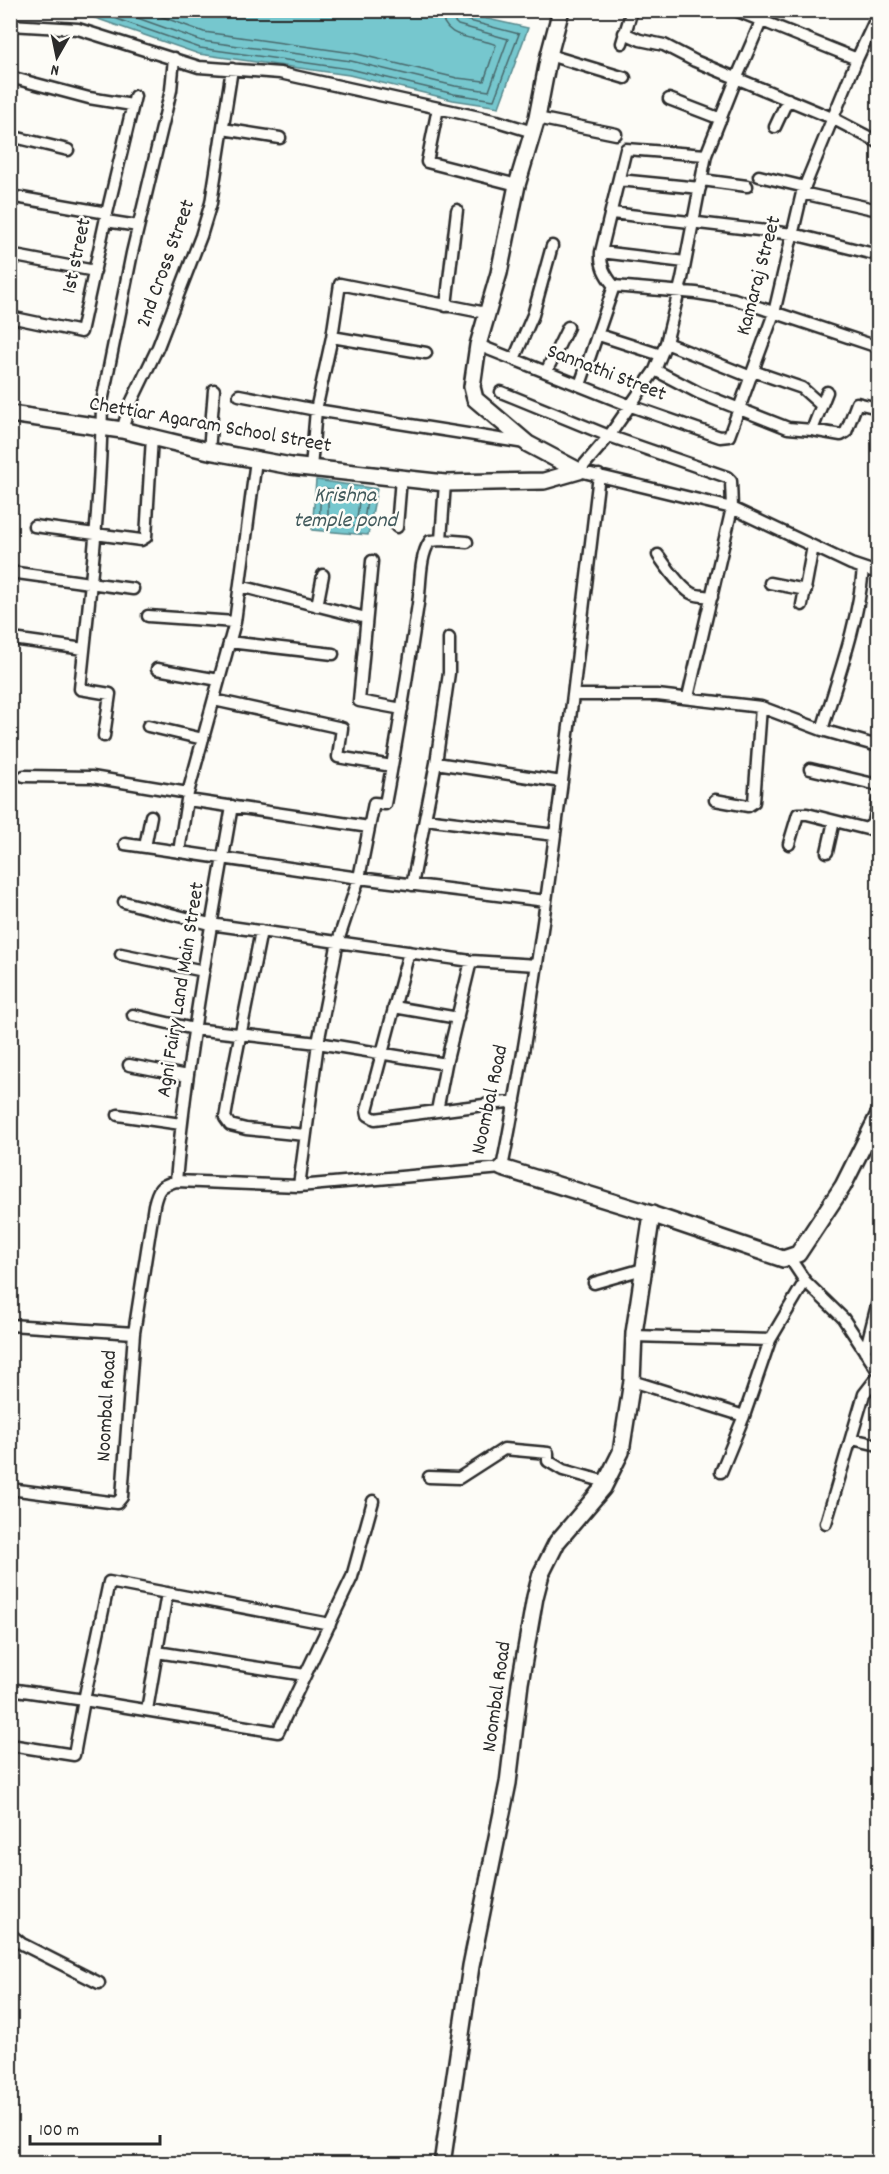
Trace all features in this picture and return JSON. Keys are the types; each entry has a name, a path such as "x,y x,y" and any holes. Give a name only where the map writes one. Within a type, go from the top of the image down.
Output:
{"street":[{"path":"561,10 499,273 478,345 472,387 476,399 528,444 579,471 732,508 863,569 879,573"},
{"path":"632,10 623,38 664,45 695,61 832,118 879,142"},
{"path":"735,10 857,59"},
{"path":"579,471 631,406 655,370 666,343 706,155 766,10"},
{"name":"Kamaraj Street","path":"720,437 729,436 774,313 804,190 857,59 879,14"},
{"path":"10,25 78,29 198,67 280,73 438,108 535,125 616,134"},
{"path":"549,55 625,78"},
{"path":"104,736 110,694 80,689 97,534 103,427 102,402 138,226 164,120 174,58"},
{"name":"2nd Cross Street","path":"122,430 130,405 158,348 201,236 211,203 232,69"},
{"path":"10,77 88,98 134,101 106,217 138,226"},
{"path":"669,99 721,118"},
{"path":"774,127 788,99"},
{"path":"438,108 427,162 518,185"},
{"path":"223,129 280,138"},
{"path":"10,136 68,150"},
{"path":"614,286 600,261 626,149 706,155"},
{"path":"759,176 879,210"},
{"path":"619,180 747,186"},
{"name":"1st street","path":"10,196 106,217 81,332 10,317"},
{"path":"446,306 457,210"},
{"path":"612,213 793,234 879,255"},
{"path":"514,359 533,315 552,246"},
{"path":"601,252 685,262"},
{"path":"10,255 95,272"},
{"path":"311,468 316,410 332,337 340,284 486,313"},
{"path":"614,286 678,291 734,299 879,347"},
{"path":"580,385 614,286"},
{"path":"546,372 568,327"},
{"path":"599,335 661,355"},
{"path":"332,337 426,353"},
{"path":"666,343 752,374 802,388 821,405"},
{"name":"Sannathi Street","path":"478,345 631,406 720,437"},
{"path":"655,370 688,388 788,428 841,435 846,432 857,403 879,408"},
{"path":"209,451 214,390"},
{"path":"501,392 609,436 727,477 732,485 732,508 688,698"},
{"path":"812,430 827,392"},
{"path":"239,394 316,410 528,444"},
{"name":"Chettiar Agaram School Street","path":"10,414 122,430 256,460 445,483 544,482 579,471"},
{"path":"34,526 141,540 146,537 152,437"},
{"path":"179,852 188,796 234,622 256,460"},
{"name":"Noombal Road","path":"10,1489 117,1503 122,1497 134,1334 157,1191 164,1185 176,1181 299,1186 502,1168 515,1101 546,902 599,475"},
{"path":"397,527 401,478"},
{"path":"441,540 445,483"},
{"path":"299,1186 318,1043 338,941 359,878 374,803 385,804 393,766 425,548 430,541 467,542"},
{"path":"802,605 813,546"},
{"path":"658,555 670,574 677,578 688,592 712,597"},
{"path":"372,561 359,701 402,709"},
{"path":"822,730 852,632 860,600 863,569"},
{"path":"10,572 133,589"},
{"path":"317,606 322,575"},
{"path":"770,583 806,590"},
{"path":"240,586 366,618"},
{"path":"148,616 234,622"},
{"path":"412,885 436,763 449,673 449,638"},
{"path":"20,640 84,649"},
{"path":"229,642 333,654"},
{"path":"157,669 219,680"},
{"path":"573,695 657,695 761,707 822,730 879,746"},
{"path":"214,700 342,728 338,757 393,766"},
{"path":"715,800 748,806 754,802 761,707"},
{"path":"148,726 203,739"},
{"path":"436,763 562,782"},
{"path":"810,769 879,785"},
{"path":"24,776 92,777 232,806 369,827"},
{"path":"789,844 798,814 807,814 867,829 874,822 879,801"},
{"name":"Agni Fairy Land Main Street","path":"176,1181 194,1029 210,924 232,806"},
{"path":"145,847 151,816"},
{"path":"425,819 555,835"},
{"path":"827,852 834,821"},
{"path":"125,844 546,902"},
{"path":"124,902 210,924 471,961 537,965"},
{"path":"261,931 225,1119 230,1125 246,1129 304,1135"},
{"path":"409,952 367,1110 368,1115 375,1119 515,1101"},
{"path":"121,954 204,971"},
{"path":"436,1111 471,961"},
{"path":"394,1007 458,1018"},
{"path":"133,1016 194,1029 318,1043 446,1064"},
{"path":"129,1065 187,1076"},
{"path":"118,1115 181,1124"},
{"path":"502,1168 652,1214 783,1259 798,1254 843,1186 879,1116"},
{"name":"Noombal Road","path":"441,2163 471,1966 508,1783 520,1683 536,1589 559,1538 606,1482 622,1446 632,1381 634,1336 652,1214"},
{"path":"789,1257 806,1281 843,1318 879,1371"},
{"path":"594,1283 643,1269"},
{"path":"722,1472 770,1340 806,1281"},
{"path":"865,1352 876,1321 879,1301"},
{"path":"10,1325 134,1334"},
{"path":"634,1336 770,1340"},
{"path":"826,1523 864,1394 879,1376"},
{"path":"632,1381 744,1416"},
{"path":"852,1438 879,1445"},
{"path":"429,1477 459,1478 504,1449 548,1453 548,1461 563,1470 606,1482"},
{"path":"10,1689 278,1732 352,1577 373,1501"},
{"path":"10,1745 74,1755 109,1582 330,1624"},
{"path":"147,1710 167,1593"},
{"path":"157,1652 305,1675"},
{"path":"10,1934 22,1944 99,1983"}],"water":[{"path":"75,11 452,11 528,28 499,107 453,100 349,75 199,54"},
{"name":"Krishna temple pond","path":"316,480 377,489 368,535 312,530"}]}
